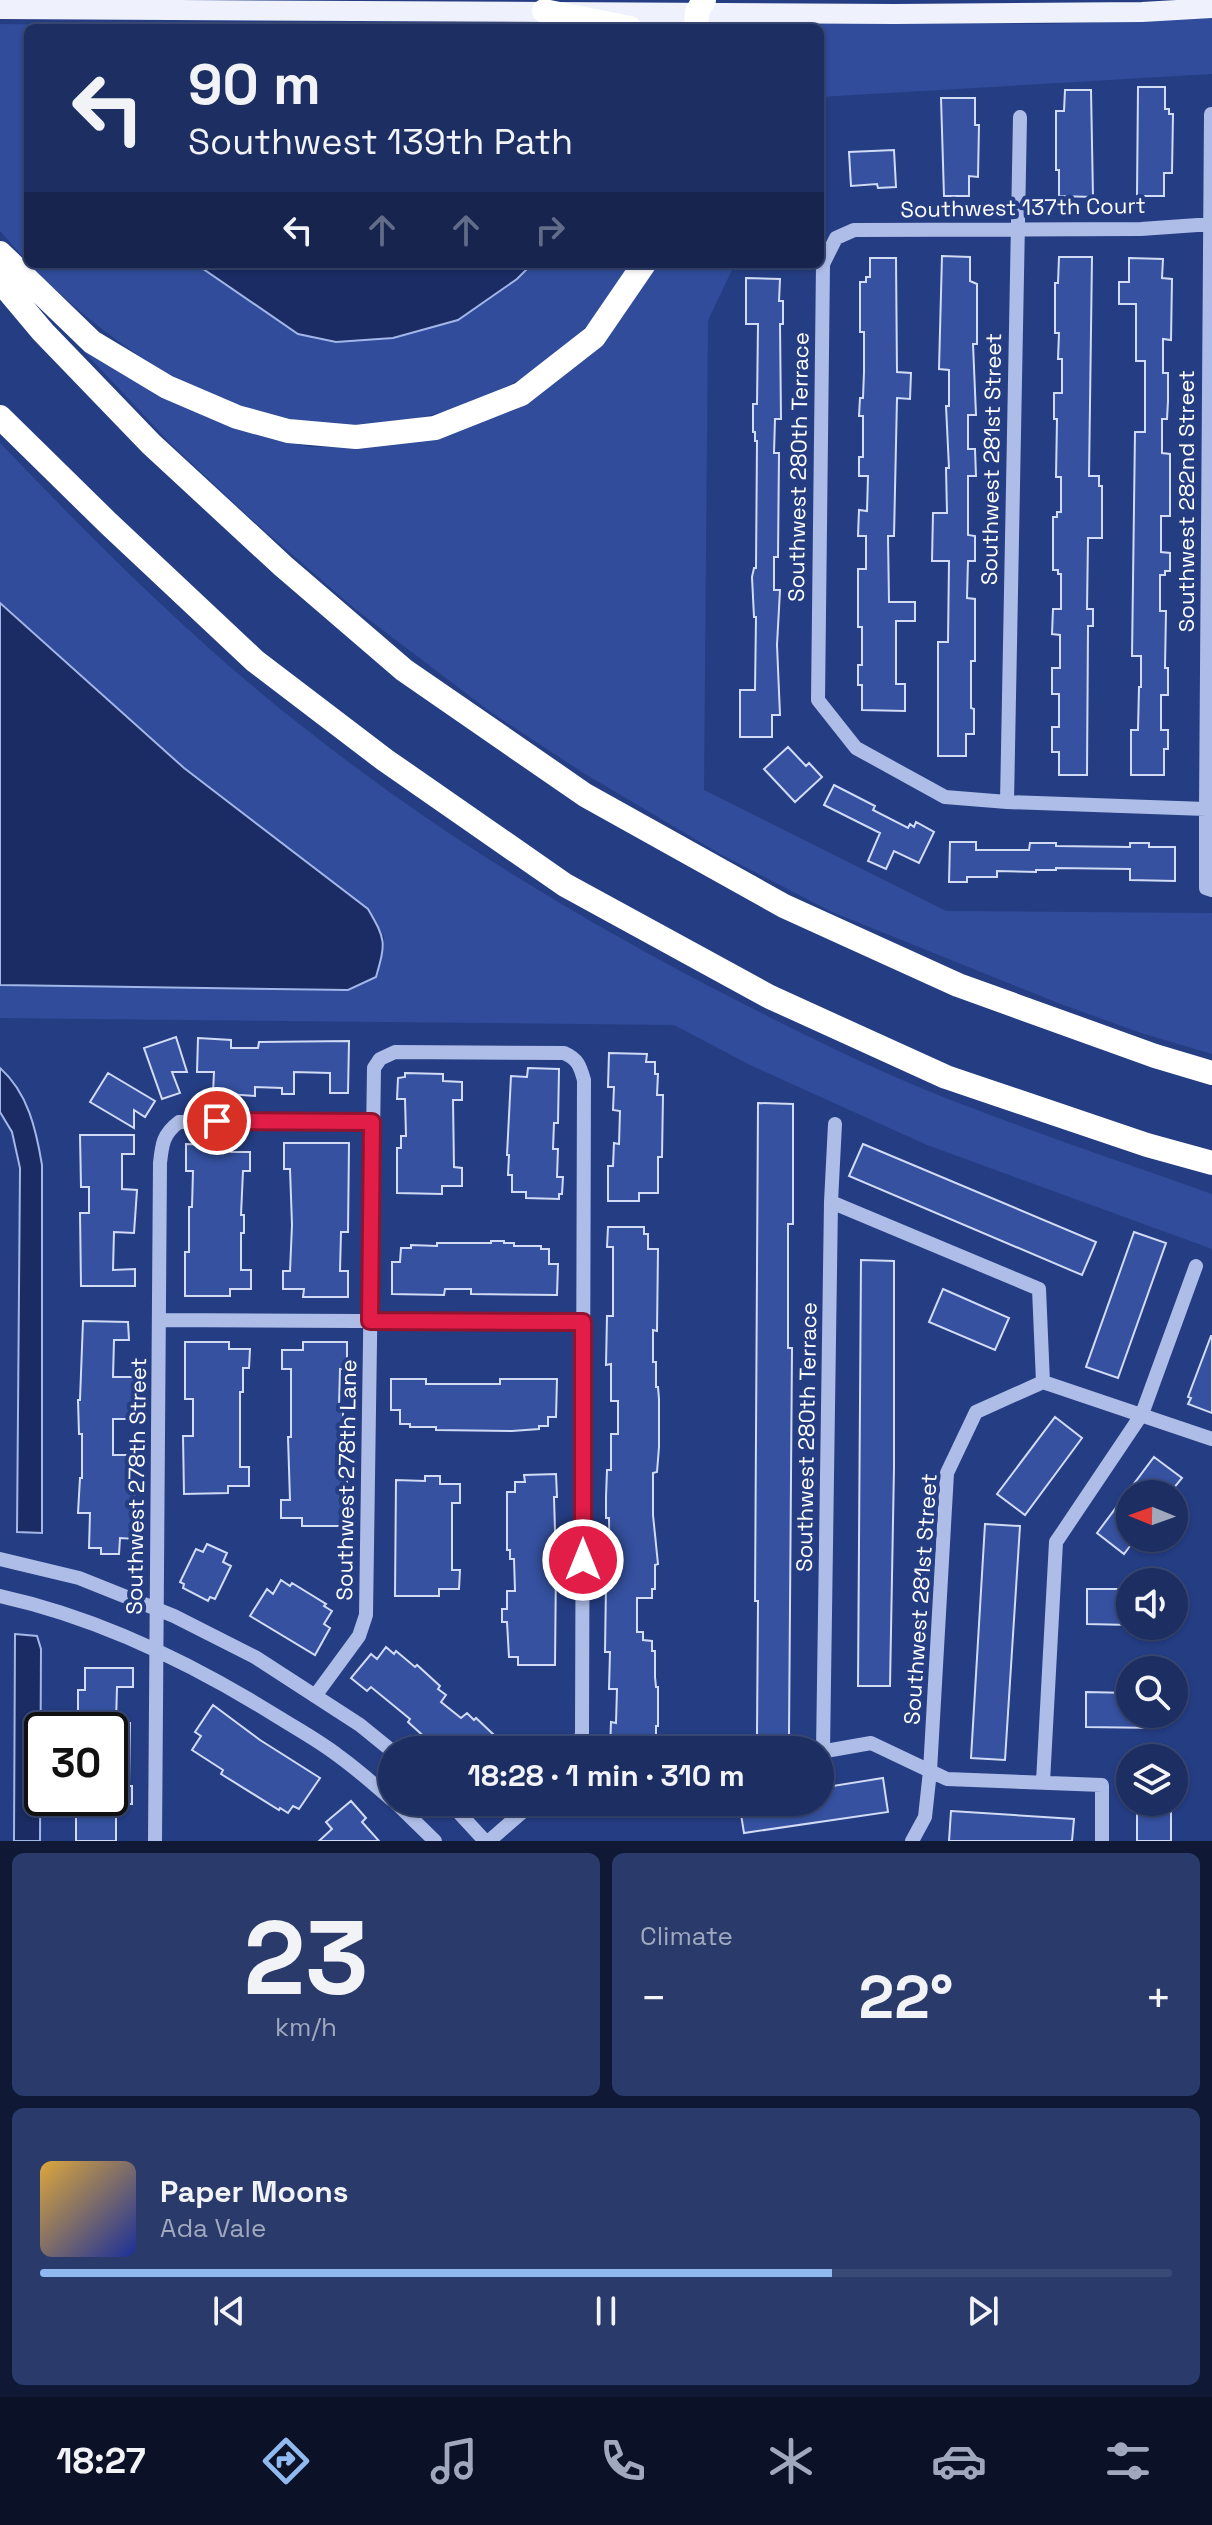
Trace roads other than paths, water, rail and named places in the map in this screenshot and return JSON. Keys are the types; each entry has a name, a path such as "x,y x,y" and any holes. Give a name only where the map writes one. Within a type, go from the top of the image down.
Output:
{"highway":[{"path":"544,11 610,24"},
{"path":"0,253 92,342 167,387 237,417 288,431 356,437 435,428 521,394 594,337 641,268"},
{"path":"0,281 43,332 151,444 283,566 404,670 585,795 784,906 958,985 1155,1056 1212,1073"},
{"path":"0,417 255,661 385,760 565,885 770,997 946,1077 1147,1145 1212,1163"}],"main road":[{"path":"0,9 699,13 1142,12 1212,8"}],"street":[{"name":"Southwest 282nd Street","path":"1209,889 1206,809 1211,114"},
{"name":"Southwest 281st Street","path":"1007,802 1020,117"},
{"name":"Southwest 137th Court","path":"836,238 854,230 1141,229 1211,224"},
{"name":"Southwest 280th Terrace","path":"824,262 836,238"},
{"name":"Southwest 280th Terrace","path":"823,268 818,700 856,748 945,797 1007,802"},
{"path":"1007,802 1206,809"},
{"name":"Southwest 278th Lane","path":"315,1696 359,1636 366,1615 372,1081 374,1068 380,1059 395,1052 564,1053 580,1065 584,1080 583,1322"},
{"name":"Southwest 278th Street","path":"155,1841 162,1142 166,1132 179,1122 372,1122"},
{"name":"Southwest 280th Terrace","path":"822,1736 835,1124"},
{"path":"831,1202 1039,1289 1043,1382 1212,1439"},
{"path":"1043,1782 1056,1542 1142,1414 1196,1266"},
{"path":"159,1320 583,1322 581,1736"},
{"name":"Southwest 281st Street","path":"912,1841 925,1817 930,1771 947,1473 976,1412 1043,1382"},
{"path":"0,1559 79,1578 156,1609 255,1657 378,1740"},
{"path":"0,1596 53,1610 157,1648 241,1694 339,1755 378,1788"},
{"path":"834,1750 871,1743 947,1779 1102,1785 1102,1841"},
{"path":"409,1816 435,1841"},
{"path":"463,1816 487,1841 517,1816"}]}
